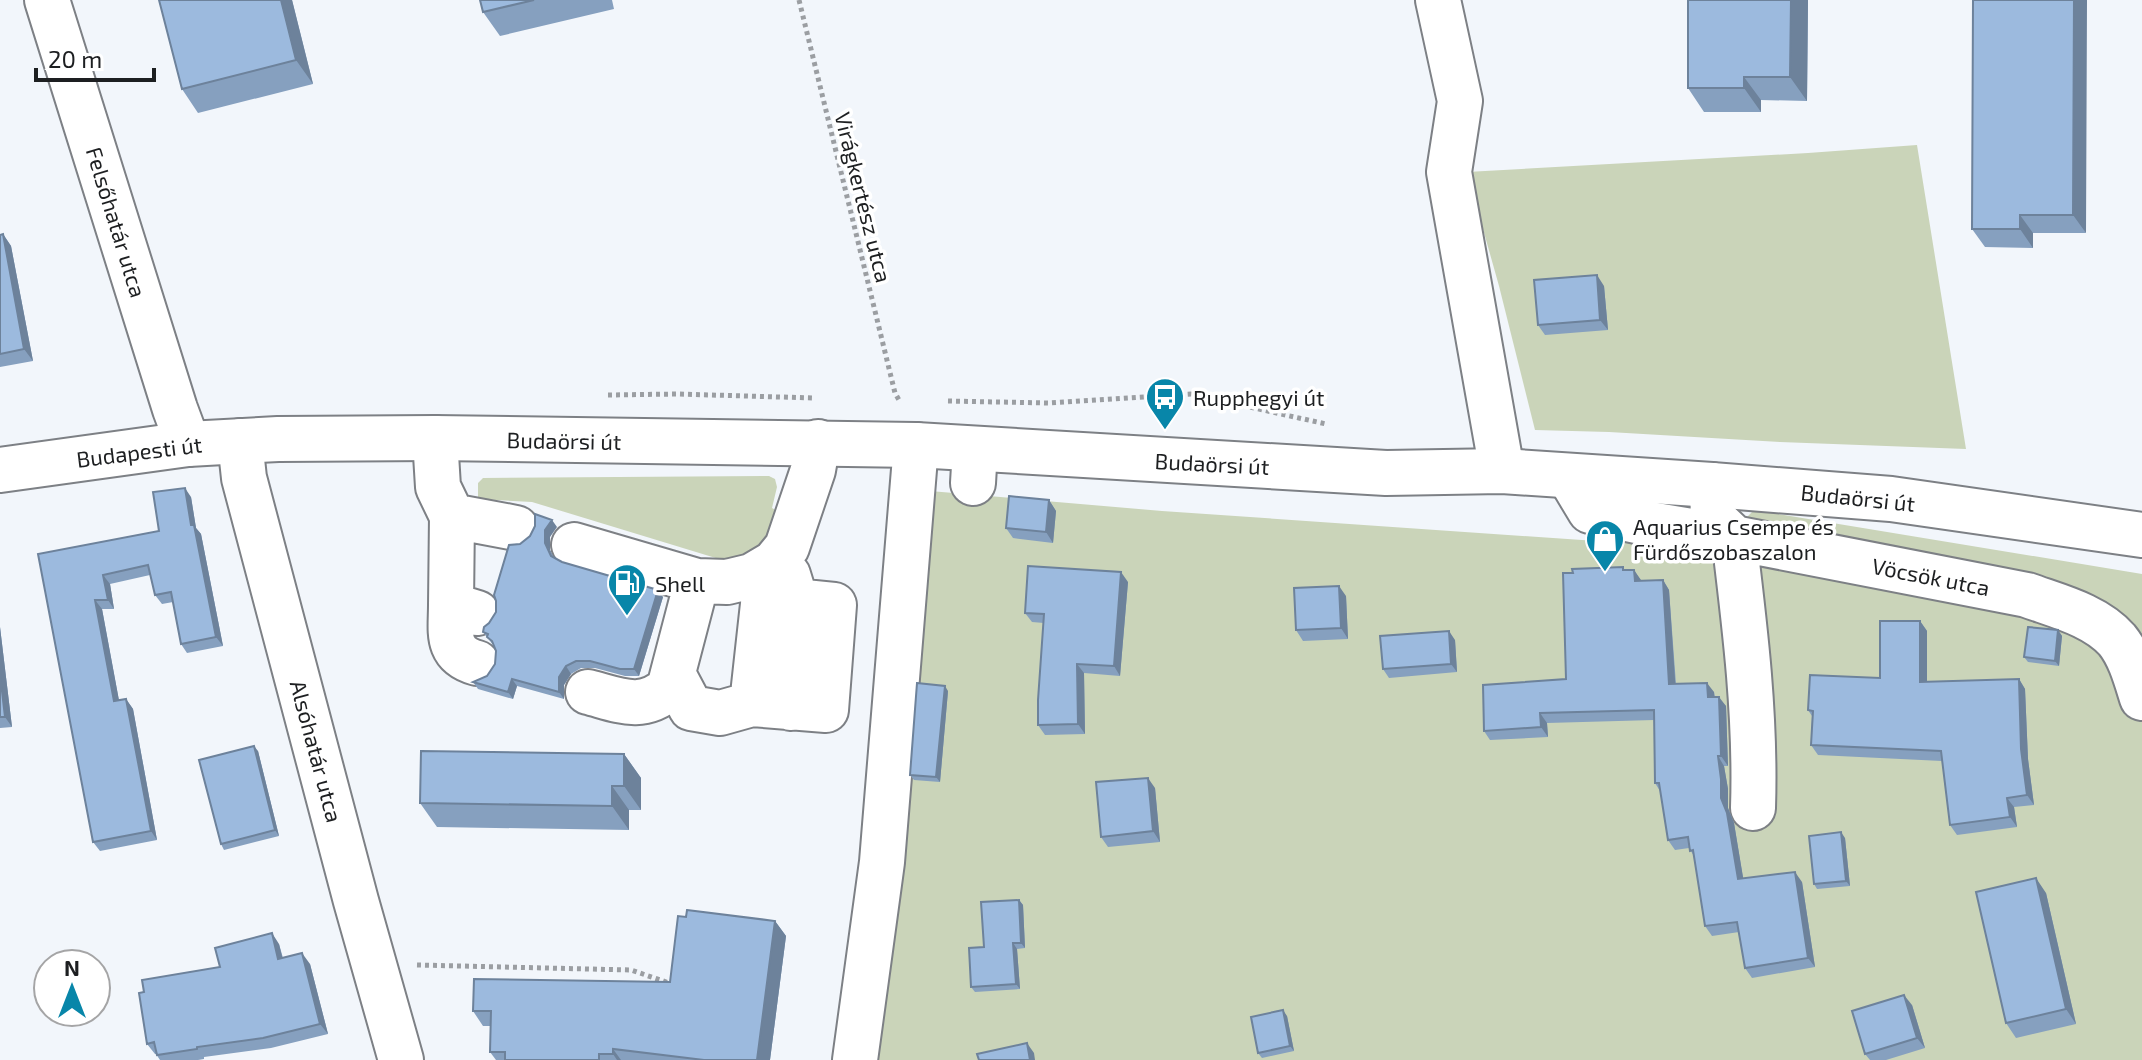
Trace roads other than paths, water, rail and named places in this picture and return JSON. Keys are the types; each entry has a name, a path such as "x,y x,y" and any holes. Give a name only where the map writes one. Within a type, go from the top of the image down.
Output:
{"main road":[{"name":"Felsőhatár utca","path":"47,0 188,444"},
{"path":"1438,0 1460,101 1449,172 1502,471"},
{"path":"435,438 438,487 452,516 464,609 451,641 455,651 477,663"},
{"name":"Budaörsi út","path":"259,440 435,438 818,442 916,445 974,466 1386,473 1502,471 1891,499 2142,535"},
{"name":"Budapesti út","path":"0,470 188,444 259,440"},
{"name":"Alsóhatár utca","path":"259,440 244,478 401,1060"},
{"path":"772,706 777,580 813,470 818,442"},
{"path":"855,1060 882,862 916,445"},
{"name":"Vöcsök utca","path":"1569,476 1590,511 2027,595 2069,610 2096,624 2117,641 2132,667 2142,698"},
{"path":"1712,485 1713,518 1734,538 1749,660 1753,808"},
{"path":"452,516 516,528"},
{"path":"580,557 697,581 727,582 752,576 777,580 834,605 826,710 772,706 720,713 691,708 673,674"},
{"path":"588,692 638,704 658,698 669,688 697,581"}],"place":[{"name":"Rupphegyi út","path":"1165,431"},
{"name":"Aquarius Csempe és Fürdőszobaszalon","path":"1605,573"},
{"name":"Shell","path":"627,617"}]}
